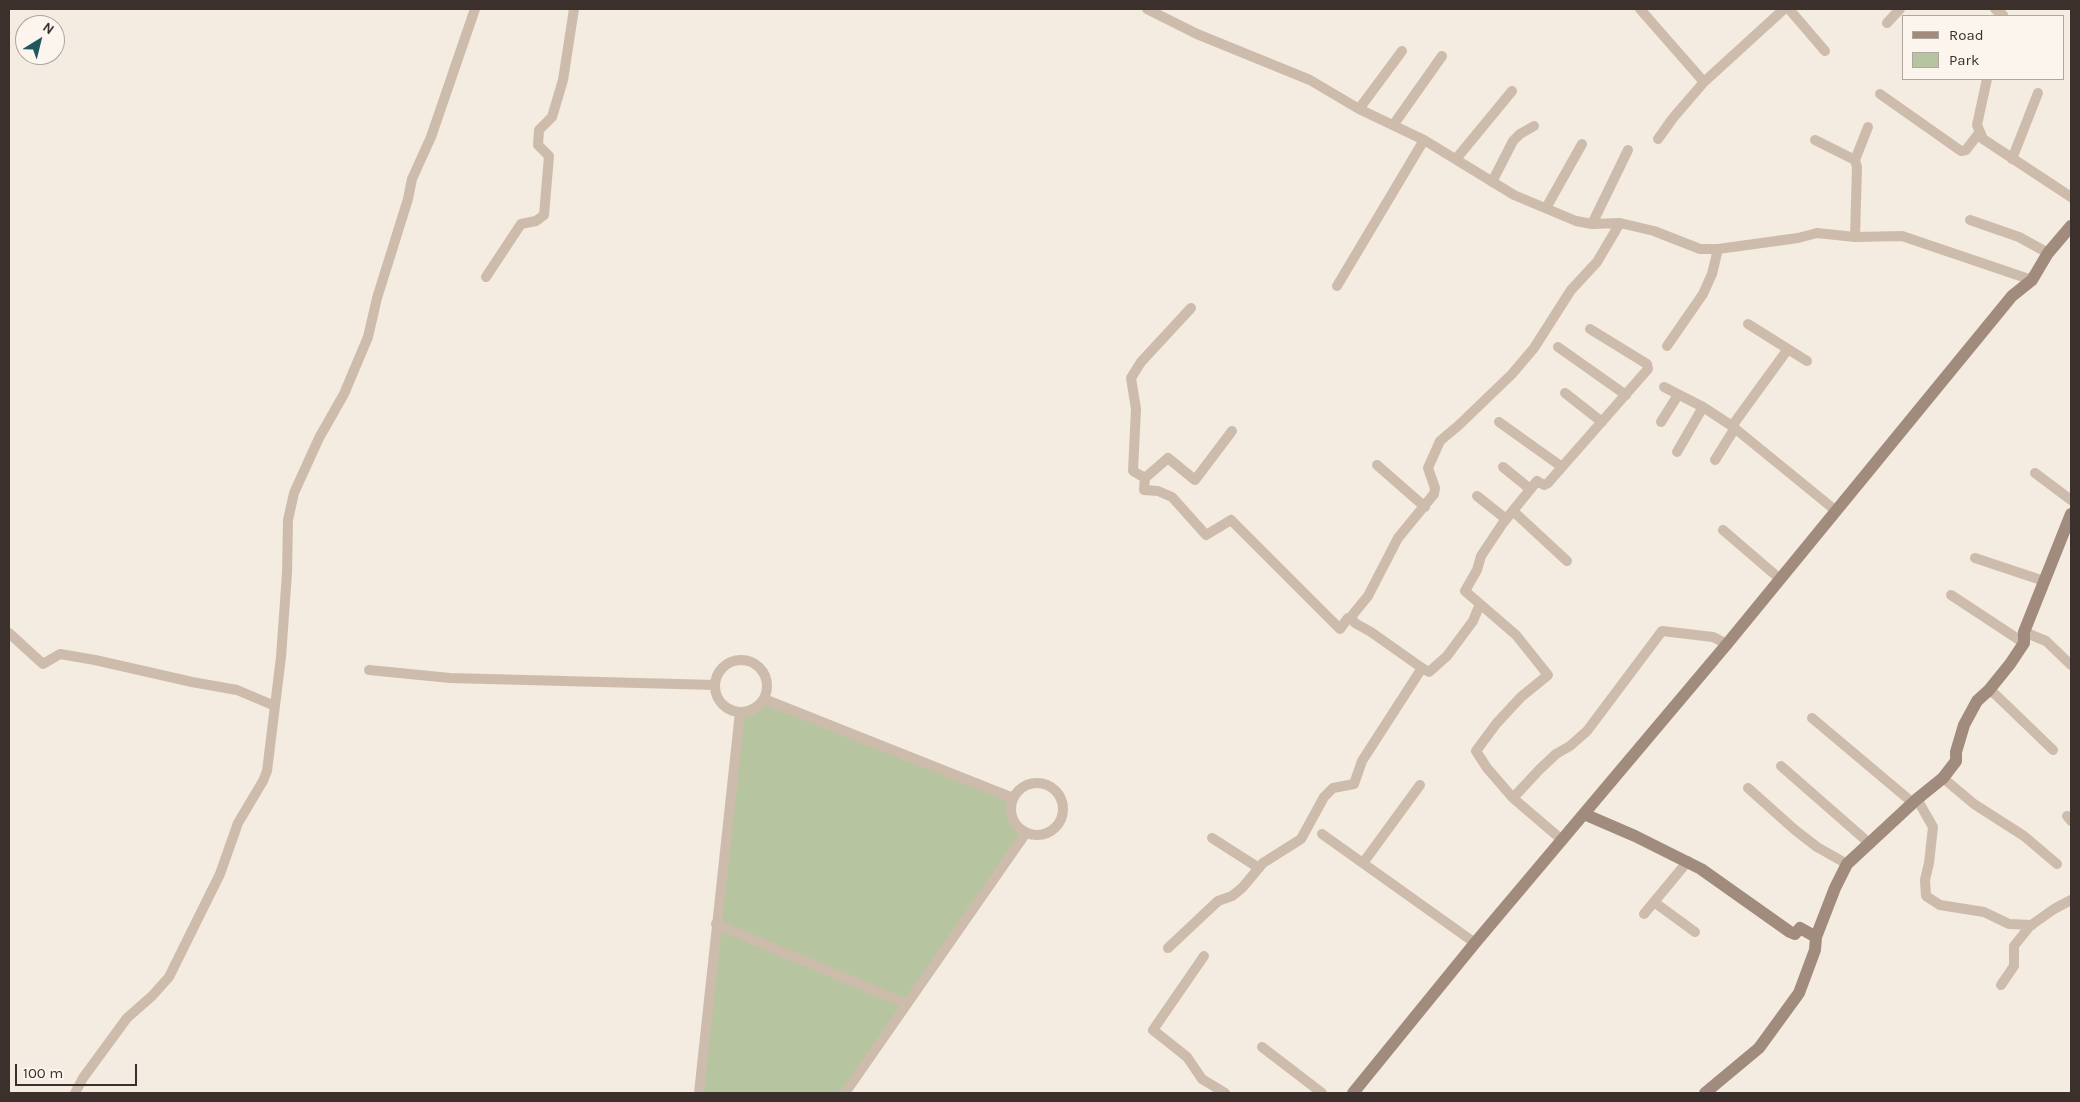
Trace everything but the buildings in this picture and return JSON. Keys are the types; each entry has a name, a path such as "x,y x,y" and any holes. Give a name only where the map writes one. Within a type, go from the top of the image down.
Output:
{"main road":[{"path":"1353,1093 1475,943 1727,644 1740,624 1780,579 2012,296 2032,280 2048,253 2071,226"},
{"path":"1704,1093 1759,1048 1799,994 1815,950 1816,937 1835,888 1848,864 1915,801 1944,778 1956,761 1956,752 1964,725 1977,701 1989,690 2010,664 2024,638 2044,581 2071,514"},
{"path":"1584,814 1688,861 1790,932 1795,934 1800,928 1816,937"}],"street":[{"path":"75,1093 104,1047 127,1018 152,996 169,977 220,874 238,823 267,771 287,574 288,520 294,493 319,438 344,394 368,337 377,298 408,198 412,179 431,137 475,9"},
{"path":"486,277 521,224 536,222 544,215 549,156 538,144 539,130 552,117 563,80 574,9"},
{"path":"1147,9 1197,34 1310,80 1359,108 1424,140 1514,195 1576,220 1592,224 1620,223 1654,231 1700,249 1718,249 1798,238 1817,233 1855,237 1902,236 2032,280"},
{"path":"1640,9 1704,82"},
{"path":"1658,139 1673,118 1704,82 1784,9"},
{"path":"1789,9 1825,51"},
{"path":"1886,23 1900,9"},
{"path":"1359,108 1402,51"},
{"path":"1394,124 1442,56"},
{"path":"1987,80 1977,125 1983,139 2071,197"},
{"path":"1456,159 1512,91"},
{"path":"2012,159 2038,93"},
{"path":"1880,94 1961,151 1966,150 1979,133"},
{"path":"1492,182 1513,141 1520,134 1534,126"},
{"path":"1855,237 1857,167 1855,160 1868,127"},
{"path":"1337,286 1424,140"},
{"path":"1815,140 1855,160"},
{"path":"1546,208 1582,144"},
{"path":"1592,224 1628,150"},
{"path":"1970,220 2019,237 2048,253"},
{"path":"1232,431 1194,480 1168,458 1145,478 1144,490 1158,491 1172,497 1206,536 1231,520 1340,629 1368,596 1398,538 1434,494 1435,488 1428,468 1440,440 1459,425 1512,374 1528,355 1571,290 1597,262 1620,223"},
{"path":"1667,346 1703,294 1712,274 1718,249"},
{"path":"1145,478 1133,471 1136,409 1131,378 1141,362 1191,308"},
{"path":"1748,324 1807,361"},
{"path":"1562,840 1513,798 1487,768 1476,751 1514,704 1548,675 1516,635 1465,591 1477,570 1481,556 1537,480 1546,485 1646,372 1648,366 1590,329"},
{"path":"1558,346 1626,395"},
{"path":"1715,460 1734,427 1788,349"},
{"path":"1664,387 1734,427 1835,510"},
{"path":"1564,393 1602,422"},
{"path":"1661,422 1678,395"},
{"path":"1677,452 1702,407"},
{"path":"1499,422 1562,467"},
{"path":"1376,465 1425,506"},
{"path":"1503,467 1530,489"},
{"path":"2035,473 2071,500"},
{"path":"1477,496 1510,515 1567,561"},
{"path":"1724,530 1780,579"},
{"path":"1975,558 2044,581"},
{"path":"1950,595 2024,638 2046,641 2071,665"},
{"path":"1350,618 1354,623 1371,632 1429,672 1447,656 1473,621 1480,604"},
{"path":"1513,798 1556,754 1570,746 1586,731 1662,631 1714,637 1727,644"},
{"path":"9,633 43,664 60,654 95,660 237,690 275,706"},
{"path":"742,659 753,662 762,668 767,678 768,688 764,699 758,706 749,711 730,710 716,696 715,685 717,675 723,666 732,661 742,659"},
{"path":"1168,948 1218,901 1232,896 1242,888 1259,868 1274,855 1301,839 1324,796 1333,788 1354,784 1362,761 1422,668"},
{"path":"369,670 450,678 715,685"},
{"path":"1989,690 2053,750"},
{"path":"764,699 1013,798"},
{"path":"699,1093 740,712"},
{"path":"1812,718 1915,801 1933,827 1932,847 1925,880 1926,896 1940,905 1984,912 2009,924 2032,925"},
{"path":"1781,766 1869,843"},
{"path":"1944,778 1974,804 2024,836 2057,864"},
{"path":"1038,782 1052,787 1062,799 1063,815 1055,828 1041,834 1026,833 1012,818 1010,808 1013,798 1019,789 1028,784 1038,782"},
{"path":"1363,863 1420,785"},
{"path":"1748,788 1772,812 1802,836 1848,864"},
{"path":"846,1093 1026,833"},
{"path":"1322,834 1475,943"},
{"path":"1212,838 1259,868"},
{"path":"1644,914 1688,861"},
{"path":"2001,985 2014,966 2014,946 2032,925 2054,909 2071,900"},
{"path":"1654,902 1695,932"},
{"path":"716,924 907,1004"},
{"path":"1204,956 1153,1030 1187,1057 1202,1079 1226,1093"},
{"path":"1262,1047 1322,1093"}],"green space":[{"path":"764,699 1013,798 1010,808 1012,818 1017,827 1026,833 845,1093 699,1093 740,712 749,711 758,706"}]}
